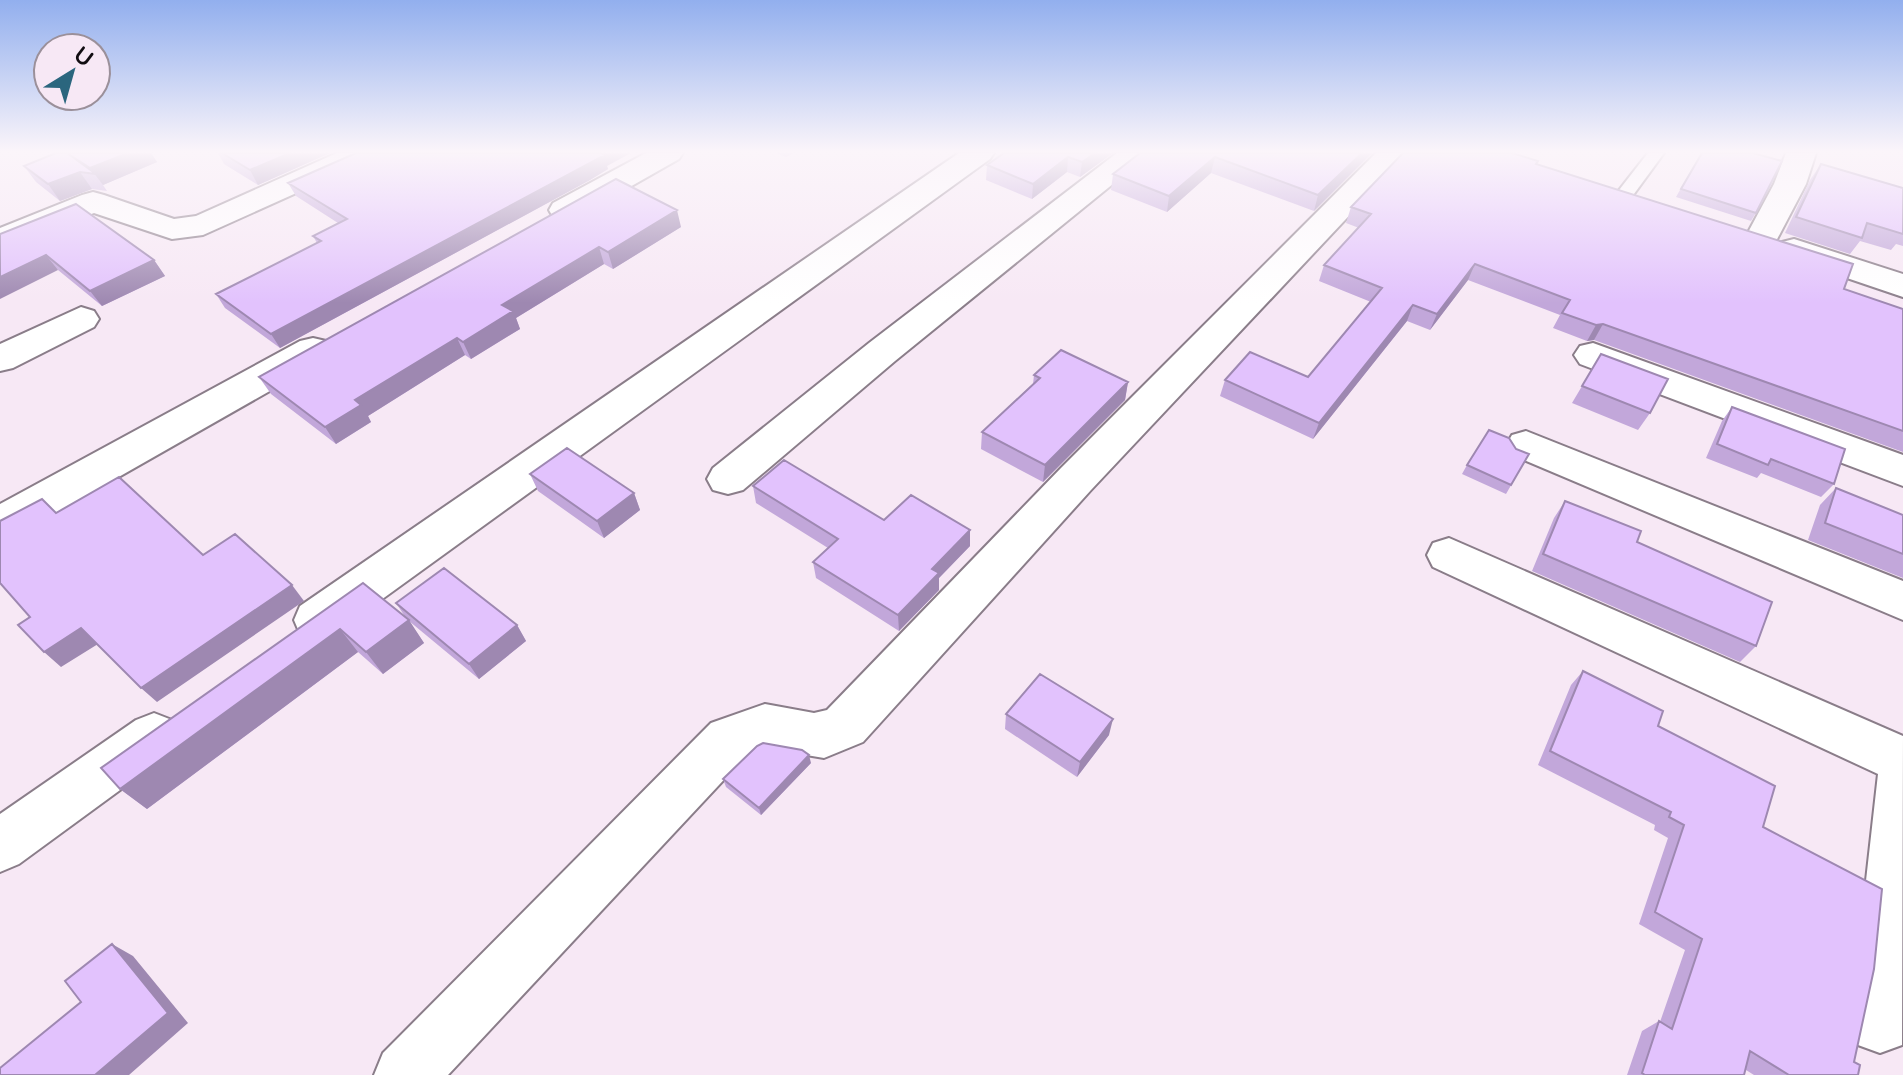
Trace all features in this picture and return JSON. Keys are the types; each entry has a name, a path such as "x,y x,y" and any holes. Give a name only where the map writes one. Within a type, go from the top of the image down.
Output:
{"street":[{"path":"0,240 90,203"},
{"path":"96,203 172,229 203,225 251,203"},
{"path":"536,226 577,203"},
{"path":"283,644 908,203"},
{"path":"728,479 882,352 1072,203"},
{"path":"405,1075 729,739 748,729 767,726 818,737 831,736 845,726 1076,479 1344,203"},
{"path":"1773,203 1747,233 1903,286"},
{"path":"0,359 81,319"},
{"path":"0,524 346,331"},
{"path":"1593,355 1903,471"},
{"path":"1526,445 1903,601"},
{"path":"1449,555 1903,761"},
{"path":"0,846 193,708"},
{"path":"1880,1023 1896,931 1903,776"}],"building":[{"path":"321,203 515,203 271,334 216,294 321,241 313,236 347,219"},
{"path":"572,203 664,203 677,210 608,252 599,247 502,305 513,311 463,342 457,338 355,400 361,405 325,427 259,377"},
{"path":"1355,203 1660,203 1853,264 1844,289 1903,309 1903,431 1603,324 1596,325 1562,313 1570,300 1475,264 1437,314 1413,305 1319,423 1225,380 1250,352 1308,377 1382,288 1324,265 1371,214 1351,207"},
{"path":"1725,203 1761,203 1756,213"},
{"path":"1803,203 1903,203 1903,234 1867,223 1862,238 1796,217"},
{"path":"76,204 154,260 90,291 46,255 0,277 0,234"},
{"path":"1061,350 1128,382 1045,465 982,432 1040,378 1034,375"},
{"path":"1601,354 1668,379 1650,413 1582,386"},
{"path":"1732,407 1845,449 1834,484 1771,459 1768,465 1717,444"},
{"path":"1489,430 1509,438 1516,449 1529,454 1511,485 1467,465"},
{"path":"567,448 634,493 597,521 530,474"},
{"path":"784,460 884,520 911,495 970,530 932,569 939,573 898,615 813,562 838,539 753,486"},
{"path":"119,477 203,555 235,534 292,585 141,688 81,628 44,652 18,625 30,617 0,583 0,521 42,499 56,513"},
{"path":"1836,488 1903,515 1903,554 1825,523"},
{"path":"1565,501 1641,531 1637,542 1772,602 1756,646 1543,554"},
{"path":"444,568 517,625 469,664 396,603"},
{"path":"363,583 409,620 366,652 340,629 120,789 101,768"},
{"path":"1583,671 1663,711 1658,726 1775,786 1763,827 1882,889 1874,969 1854,1062 1860,1065 1858,1075 1789,1075 1750,1051 1744,1075 1642,1073 1659,1021 1672,1029 1702,939 1655,912 1684,825 1669,817 1671,812 1550,751"},
{"path":"1040,674 1113,719 1080,762 1006,714"},
{"path":"763,743 802,750 809,755 759,808 723,779"},
{"path":"112,944 168,1013 95,1075 0,1075 0,1068 81,1002 65,981"}]}
